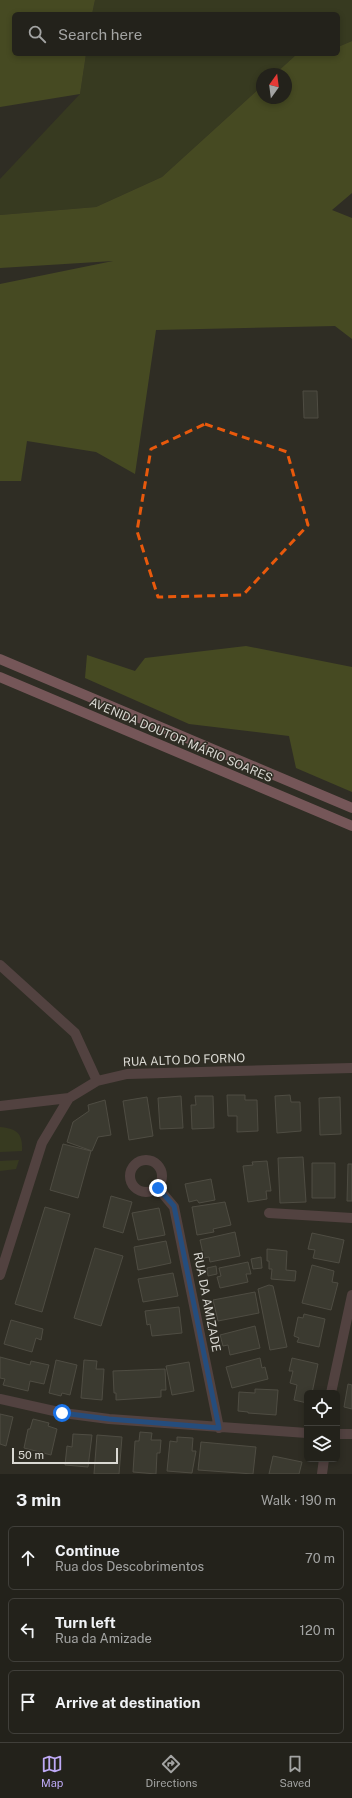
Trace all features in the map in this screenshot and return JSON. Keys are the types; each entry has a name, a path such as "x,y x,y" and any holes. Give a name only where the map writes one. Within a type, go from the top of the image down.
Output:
{"main road":[{"name":"AVENIDA DOUTOR MÁRIO SOARES","path":"0,659 352,808"},
{"name":"AVENIDA DOUTOR MÁRIO SOARES","path":"0,677 352,826"}],"street":[{"path":"0,965 75,1033 97,1081"},
{"name":"RUA ALTO DO FORNO","path":"0,1275 42,1143 69,1098 97,1081 126,1074 352,1068"},
{"path":"0,1106 69,1098"},
{"name":"RUA DA AMIZADE","path":"158,1188 174,1206 219,1428"},
{"path":"269,1214 352,1218"},
{"path":"332,1390 352,1295"},
{"path":"0,1399 62,1413 109,1419 304,1433"},
{"path":"340,1434 352,1434"},
{"path":"322,1474 324,1462"}],"highlighted area":[{"path":"205,424 287,452 308,525 243,595 158,597 137,531 151,449"}],"green space":[{"path":"0,0 95,0 92,12 12,12 12,56 86,56 80,94 0,107"},
{"path":"95,0 352,0 352,41 340,46 340,12 92,12"},
{"path":"352,41 352,193 332,210 352,218 352,339 335,326 156,330 135,474 96,452 27,441 21,481 0,481 0,284 113,261 0,268 0,215 96,207 162,177 256,91 256,104 292,104 292,68 282,68 295,56 340,56 340,46"},
{"path":"86,56 295,56 282,68 256,68 256,91 162,177 96,207 0,215 0,179 80,94"},
{"path":"246,646 352,667 352,792 296,768 289,736 189,724 85,678 87,655 135,671 145,658"},
{"path":"0,1127 11,1129 18,1133 21,1140 22,1151 0,1152"},
{"path":"19,1160 16,1169 0,1171 0,1161"}],"building":[{"path":"303,391 317,391 318,418 304,418"},
{"path":"227,1095 245,1095 245,1100 257,1100 258,1131 237,1132 237,1116 228,1116"},
{"path":"290,1095 291,1102 300,1102 301,1131 277,1133 275,1096"},
{"path":"181,1096 183,1128 160,1129 158,1098"},
{"path":"195,1096 213,1096 214,1128 192,1129 191,1105 196,1105"},
{"path":"147,1097 153,1136 129,1140 123,1101"},
{"path":"340,1097 341,1134 320,1135 319,1098"},
{"path":"105,1100 111,1135 98,1137 92,1151 67,1142 73,1122 89,1111 88,1105"},
{"path":"63,1144 91,1151 78,1198 50,1190"},
{"path":"303,1157 306,1202 280,1203 278,1158"},
{"path":"267,1161 271,1191 266,1191 267,1199 248,1202 243,1166 253,1165 252,1162"},
{"path":"312,1163 335,1163 335,1198 312,1198"},
{"path":"348,1164 352,1164 352,1201 347,1201"},
{"path":"211,1179 215,1200 199,1203 197,1200 189,1202 185,1184"},
{"path":"111,1196 132,1202 123,1233 103,1227"},
{"path":"225,1202 231,1225 213,1229 214,1232 197,1235 192,1207"},
{"path":"45,1207 70,1214 42,1312 15,1304"},
{"path":"159,1208 165,1235 138,1240 132,1213"},
{"path":"235,1232 240,1256 210,1262 209,1257 204,1258 200,1240"},
{"path":"312,1233 344,1240 339,1263 313,1258 315,1250 308,1249"},
{"path":"166,1241 171,1263 138,1270 134,1247"},
{"path":"95,1248 123,1256 101,1326 74,1318"},
{"path":"267,1249 287,1251 286,1270 296,1271 295,1281 271,1279 272,1269 269,1269 269,1261 267,1261"},
{"path":"261,1257 262,1268 253,1269 251,1259"},
{"path":"248,1262 251,1274 246,1274 248,1282 220,1288 217,1277 221,1276 219,1268"},
{"path":"312,1265 334,1271 332,1282 338,1283 331,1310 302,1303"},
{"path":"216,1266 217,1274 208,1276 207,1268"},
{"path":"173,1273 178,1296 143,1302 138,1279"},
{"path":"269,1285 273,1286 287,1347 270,1350 258,1289"},
{"path":"255,1292 259,1313 218,1321 213,1300"},
{"path":"179,1307 182,1333 152,1336 150,1324 147,1325 145,1311"},
{"path":"304,1314 325,1319 319,1347 297,1342 299,1338 294,1336 298,1317 303,1318"},
{"path":"11,1320 43,1329 41,1340 36,1338 32,1352 4,1344"},
{"path":"255,1326 260,1348 230,1355 228,1345 223,1346 220,1335"},
{"path":"0,1357 30,1365 31,1361 49,1365 44,1384 30,1381 28,1391 3,1385 5,1379 0,1378"},
{"path":"260,1358 262,1368 265,1367 268,1379 232,1388 226,1367"},
{"path":"292,1358 318,1364 313,1390 304,1390 304,1402 294,1400 297,1385 290,1383 293,1371 289,1371"},
{"path":"56,1360 77,1365 70,1395 62,1393 61,1396 49,1393"},
{"path":"84,1360 97,1361 96,1369 104,1369 102,1400 81,1398"},
{"path":"189,1362 194,1391 172,1395 166,1366"},
{"path":"165,1369 166,1390 161,1390 161,1397 116,1400 116,1393 114,1393 113,1371"},
{"path":"348,1384 352,1385 352,1409 344,1407"},
{"path":"255,1389 278,1390 276,1415 238,1411 239,1392 255,1393"},
{"path":"0,1414 13,1417 6,1446 0,1444"},
{"path":"33,1419 49,1423 48,1426 57,1429 51,1455 24,1448 28,1429 30,1429"},
{"path":"140,1432 152,1433 151,1440 161,1440 160,1453 157,1453 156,1474 133,1472 135,1441 139,1441"},
{"path":"73,1434 92,1435 88,1467 65,1465 67,1446 72,1447"},
{"path":"97,1435 122,1437 119,1474 94,1474"},
{"path":"177,1437 193,1438 192,1451 196,1451 192,1473 167,1471 170,1441 177,1442"},
{"path":"201,1442 256,1447 253,1474 198,1470"},
{"path":"273,1456 302,1462 299,1474 269,1474"}],"route":[{"path":"62,1413 109,1419 219,1428 174,1206 158,1188"}]}
